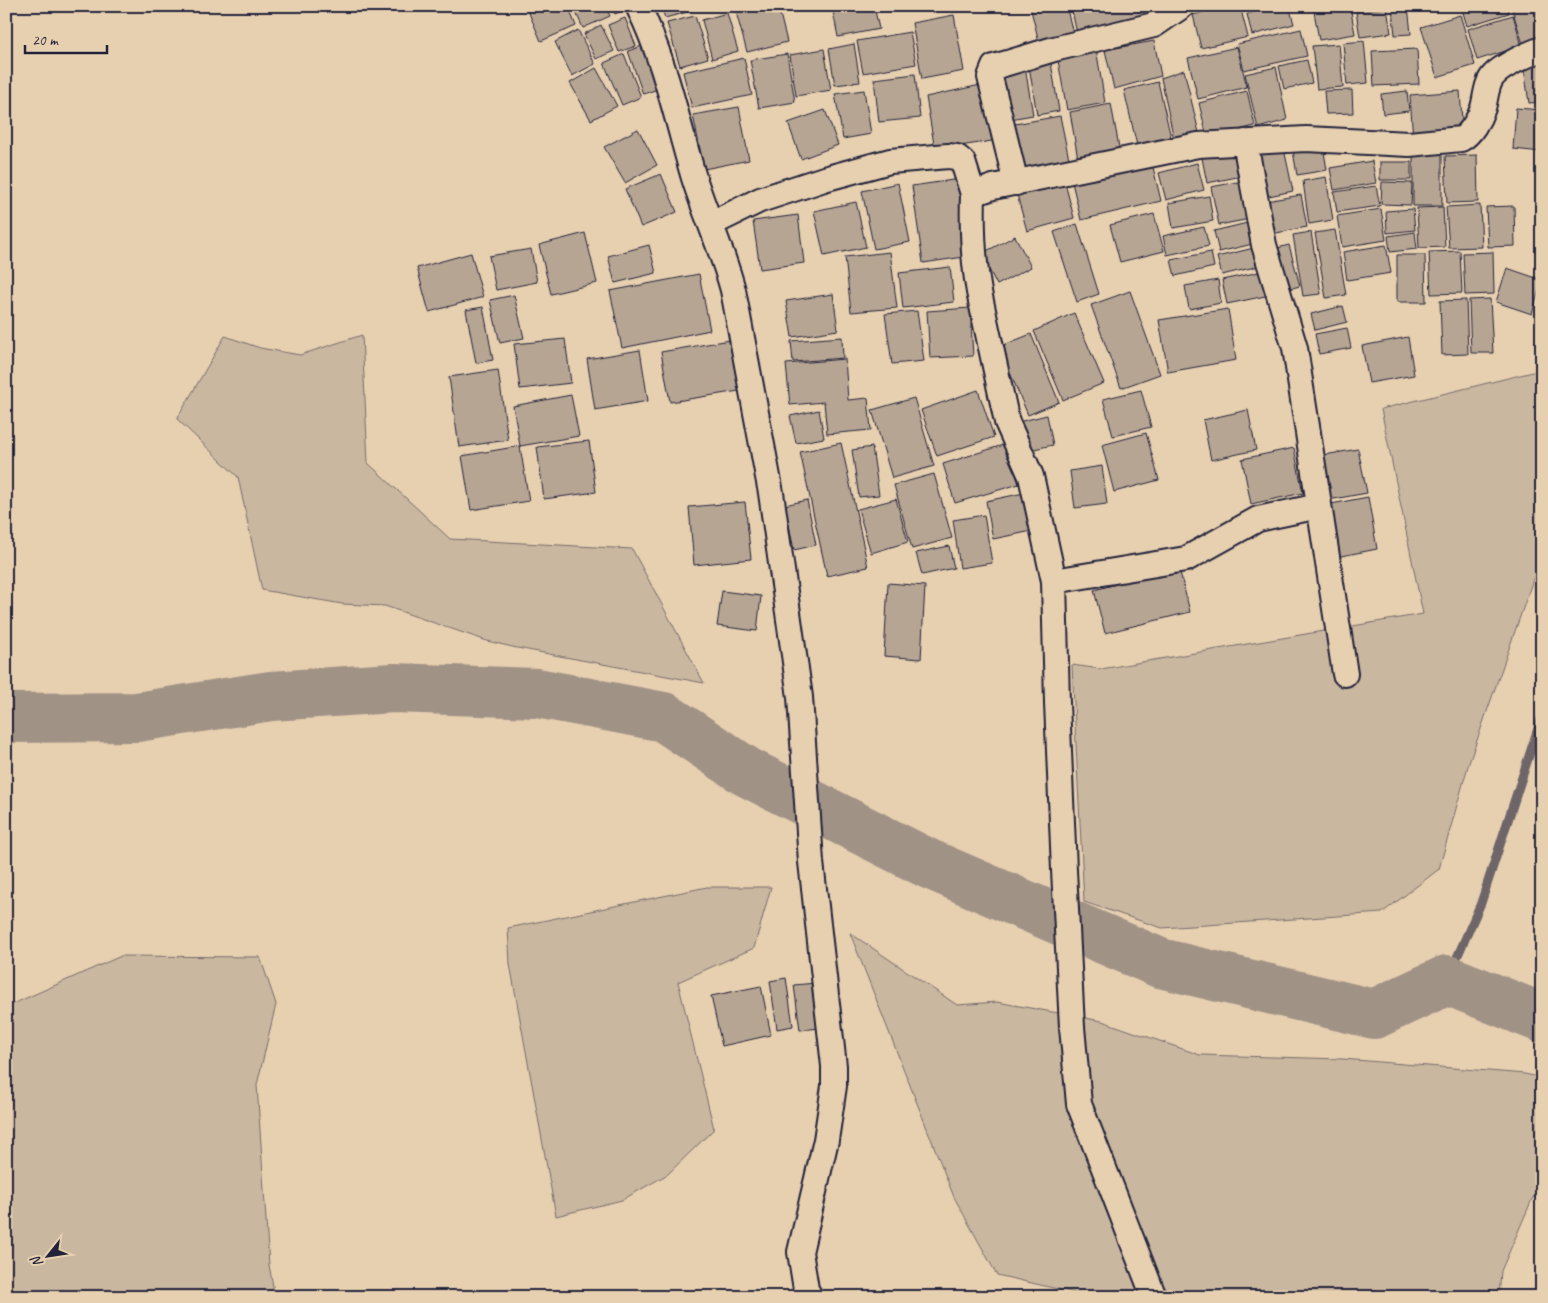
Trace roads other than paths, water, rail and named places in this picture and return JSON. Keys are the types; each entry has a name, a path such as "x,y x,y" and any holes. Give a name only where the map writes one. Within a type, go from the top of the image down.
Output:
{"street":[{"path":"638,6 658,52 695,180 726,264 733,290 770,493 800,697 811,862 834,1066 834,1086 826,1140 800,1252 806,1289 810,1297"},
{"path":"1016,183 990,77 994,68 1054,50 1154,25 1182,6"},
{"path":"974,194 993,187 1198,145 1306,138 1409,144 1461,139 1468,136 1483,109 1486,93 1493,75 1526,54 1542,49"},
{"path":"1245,142 1264,246 1295,348 1345,674"},
{"path":"711,224 760,200 824,179 890,161 948,156 957,157 963,162 974,194 972,218 976,275 1007,422 1031,476 1054,581 1056,694 1064,870 1072,1027 1080,1104 1154,1297"},
{"path":"1054,581 1186,559 1258,519 1319,506"}],"waterway":[{"path":"6,718 137,717 271,696 393,688 537,693 664,717 747,772 929,864 1160,963 1374,1014 1447,980 1542,1018"},
{"path":"1447,980 1481,903 1542,716"}]}
